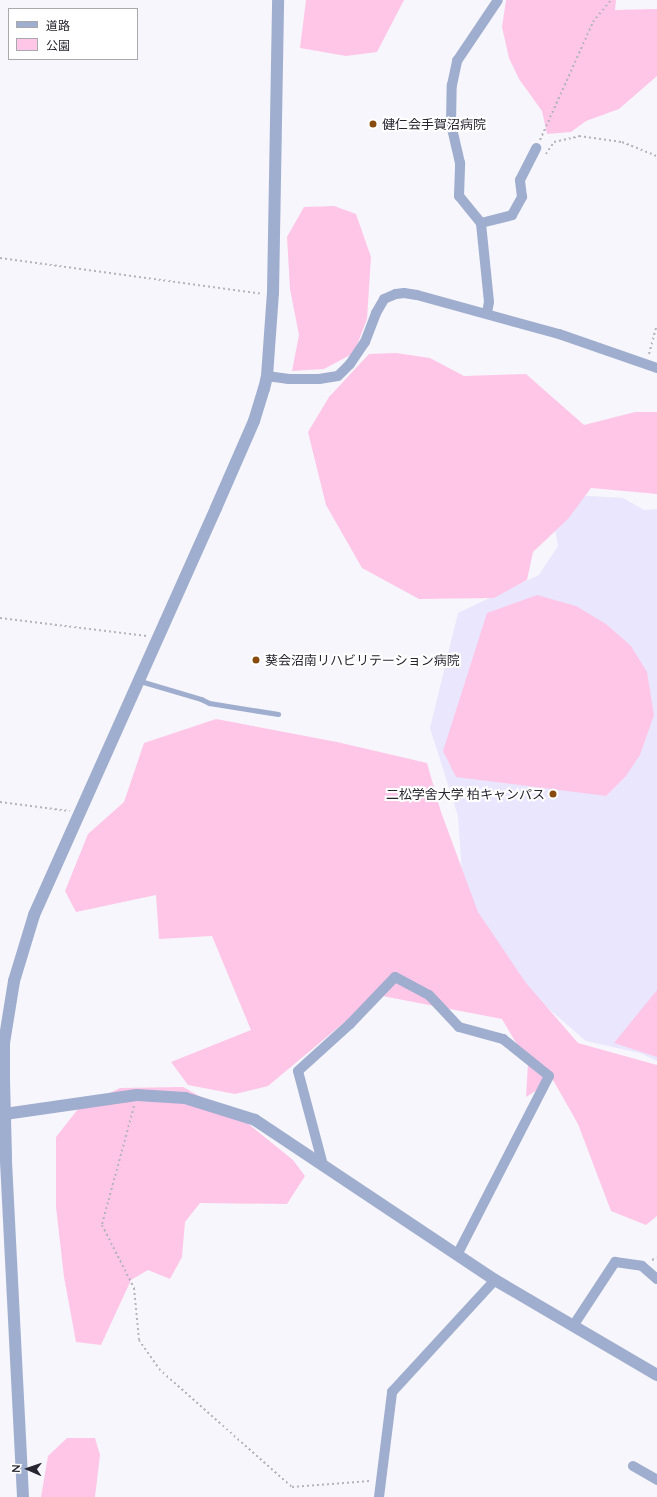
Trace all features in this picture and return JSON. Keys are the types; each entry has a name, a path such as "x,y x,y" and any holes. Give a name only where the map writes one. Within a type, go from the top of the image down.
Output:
{"street":[{"path":"23,1497 5,1114 4,1043 14,981 34,916 140,681 254,422 267,376 273,293 278,0"},
{"path":"487,313 489,302 481,223 459,196 460,163 451,124 452,85 457,61 498,0"},
{"path":"481,223 512,215 522,198 520,180 536,148"},
{"path":"267,376 289,379 319,379 338,376 350,364 365,342 376,313 384,299 396,294 417,294 487,313 559,334 657,368"},
{"path":"323,1165 298,1071 350,1024 395,977 429,995 460,1027 503,1040 549,1076 457,1255"},
{"path":"5,1114 137,1094 185,1098 254,1120 495,1280 657,1376"},
{"path":"574,1326 615,1262 642,1266 657,1279"},
{"path":"379,1497 392,1392 495,1280"},
{"path":"633,1466 657,1480"}],"lane":[{"path":"140,681 201,699 209,703 278,714"}],"path":[{"path":"536,148 593,22 611,0"},
{"path":"529,161 543,159 554,142 579,136 622,142 657,156"},
{"path":"0,258 260,294 273,293"},
{"path":"646,364 657,324"},
{"path":"0,618 158,638"},
{"path":"0,802 80,812"},
{"path":"137,1094 102,1225 134,1288 139,1340 159,1369 292,1486 381,1480"}],"shaded area":[{"name":"二松学舍大学 柏キャンパス","path":"556,494 623,498 644,510 657,509 657,1061 640,1053 586,1041 511,976 464,902 458,816 430,728 458,613 539,575 558,546 550,502"}],"green space":[{"path":"306,0 404,0 377,52 346,56 300,48"},
{"path":"506,0 616,0 615,10 657,9 657,76 619,109 586,121 571,132 547,134 542,111 519,79 509,58 502,27"},
{"path":"334,206 356,214 371,257 367,319 354,353 324,369 292,371 299,335 290,289 287,237 304,207"},
{"path":"396,353 430,358 464,376 526,374 584,425 635,412 657,412 657,494 591,488 568,519 533,552 527,580 494,598 419,599 362,568 326,505 308,432 329,397 369,354"},
{"path":"537,595 576,606 606,624 631,646 647,672 654,715 640,755 626,776 606,796 456,777 443,751 487,613"},
{"path":"216,719 337,742 427,763 441,812 478,912 526,983 578,1043 657,1065 657,1216 646,1225 611,1211 578,1124 553,1080 526,1097 528,1063 502,1019 377,995 268,1086 235,1094 188,1085 171,1062 251,1030 212,936 159,939 156,895 76,912 65,891 88,834 124,802 144,743"},
{"path":"657,990 657,1057 614,1043"},
{"path":"183,1087 246,1122 293,1160 305,1176 287,1204 200,1203 185,1222 182,1257 170,1279 148,1270 131,1280 101,1345 76,1342 64,1277 56,1207 56,1137 78,1109 120,1088"},
{"path":"67,1438 95,1438 100,1455 95,1497 41,1497 48,1456"}],"place":[{"name":"健仁会手賀沼病院","path":"373,124"},
{"name":"葵会沼南リハビリテーション病院","path":"256,660"},
{"name":"二松学舍大学 柏キャンパス","path":"553,794"}]}
